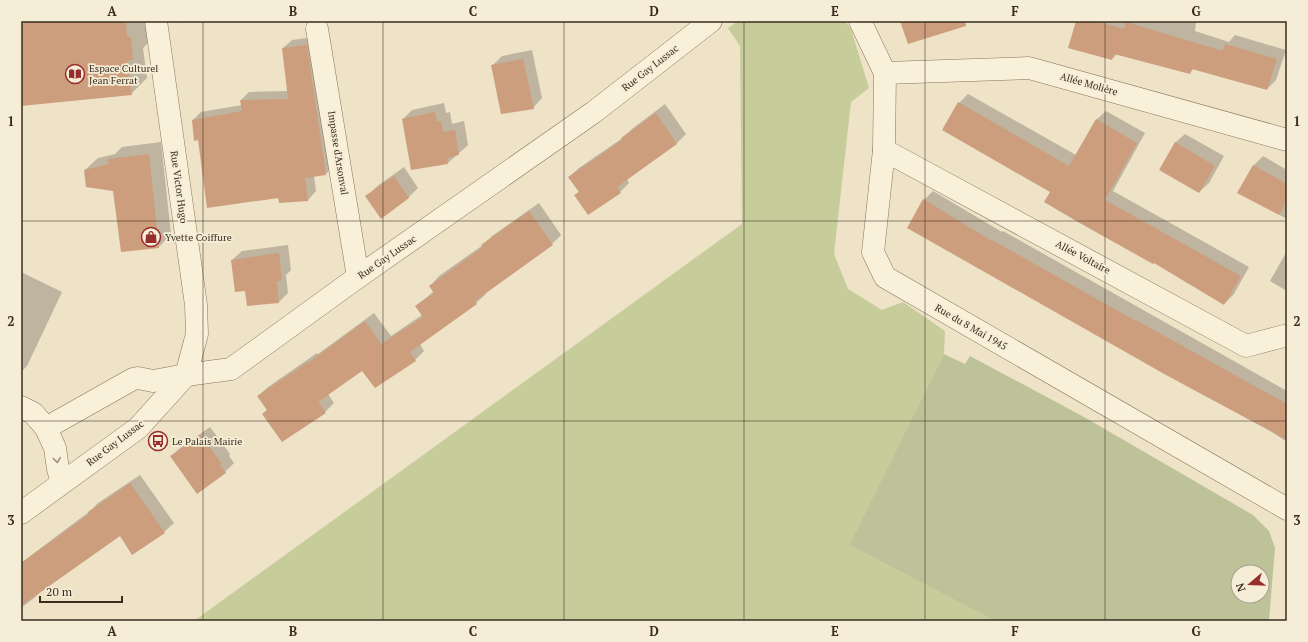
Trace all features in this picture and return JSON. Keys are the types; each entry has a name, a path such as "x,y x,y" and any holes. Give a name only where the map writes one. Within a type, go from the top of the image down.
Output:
{"street":[{"name":"Rue Victor Hugo","path":"156,21 196,305 197,334 186,375"},
{"name":"Rue Gay Lussac","path":"21,513 138,428 186,375 231,369 358,277 594,112 711,21"},
{"name":"Rue du 8 Mai 1945","path":"860,21 885,73 884,150 873,252 885,277 1287,509"},
{"name":"Impasse d'Arsonval","path":"317,29 358,277"},
{"name":"Allée Molière","path":"885,73 1029,68 1287,140"},
{"name":"Allée Voltaire","path":"884,150 1246,346 1284,336"},
{"path":"46,428 133,379 138,378 153,381 186,375"},
{"path":"21,407 33,413 46,428 55,448 58,469 62,482"}],"green space":[{"path":"738,21 845,21 851,29 869,88 851,102 834,254 848,289 882,310 903,302 945,331 944,354 849,545 995,621 194,621 742,224 740,46 728,28"},
{"path":"944,354 965,364 970,356 1084,417 1253,515 1269,531 1275,548 1269,621 995,621 849,545"}],"building":[{"name":"Espace Culturel Jean Ferrat","path":"21,21 126,21 127,37 131,37 133,60 127,61 132,95 21,106"},
{"path":"900,21 965,21 966,26 908,44"},
{"path":"1076,21 1096,21 1124,29 1126,22 1223,51 1225,44 1277,59 1267,90 1192,69 1190,74 1114,54 1112,60 1068,48"},
{"path":"307,45 326,175 305,178 308,201 279,203 278,198 207,208 198,140 194,141 192,120 242,111 240,100 288,99 282,48"},
{"path":"523,59 534,109 501,114 491,65"},
{"path":"958,102 1069,166 1096,119 1137,143 1105,200 1241,276 1224,305 1154,263 1153,264 1044,202 1050,192 942,130"},
{"path":"435,112 437,122 441,121 443,132 455,130 459,155 447,158 448,164 411,170 402,119"},
{"path":"656,113 677,144 617,187 621,193 588,215 574,195 579,192 568,177 622,140 621,138"},
{"path":"1175,142 1215,166 1199,193 1159,170"},
{"path":"149,154 159,248 121,252 113,191 86,187 84,170 109,164 108,159"},
{"path":"1253,165 1287,184 1287,201 1279,215 1237,193"},
{"path":"394,176 409,198 381,219 365,196"},
{"path":"923,199 992,241 1287,404 1287,440 1166,375 907,228"},
{"path":"529,211 553,245 475,301 477,304 410,352 416,361 375,388 362,371 318,402 326,413 282,442 262,414 267,410 257,396 308,363 365,321 381,344 423,317 415,306 434,293 429,286 483,247 481,245"},
{"path":"279,253 282,281 277,281 279,303 247,306 245,291 235,292 231,260"},
{"path":"201,435 222,464 220,465 226,473 197,494 170,456"},
{"path":"130,483 165,533 132,555 120,536 21,606 21,563 89,514 88,512"}],"place":[{"name":"Espace Culturel Jean Ferrat","path":"75,74"},
{"name":"Yvette Coiffure","path":"151,237"},
{"name":"Le Palais Mairie","path":"158,441"}]}
